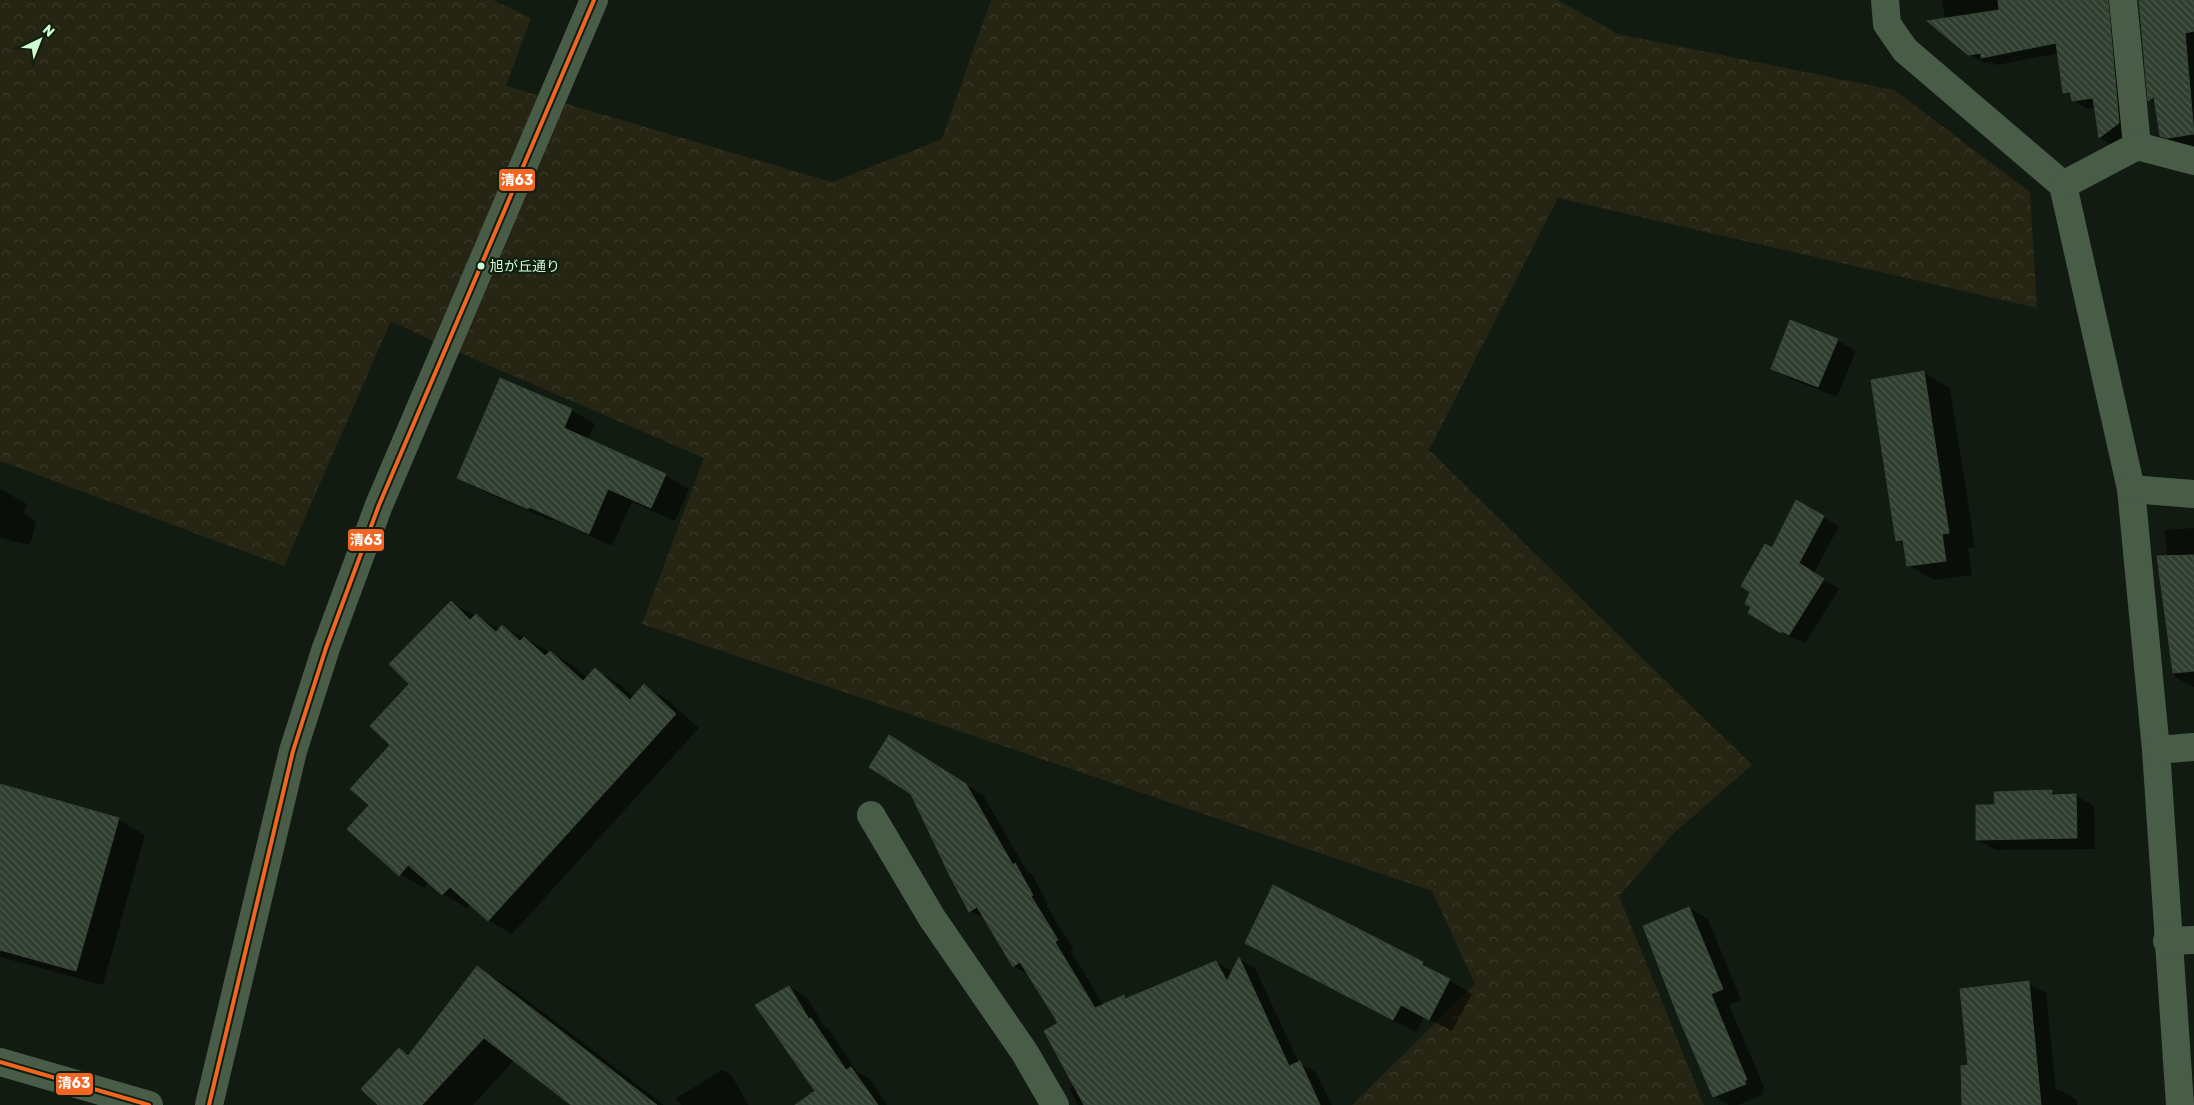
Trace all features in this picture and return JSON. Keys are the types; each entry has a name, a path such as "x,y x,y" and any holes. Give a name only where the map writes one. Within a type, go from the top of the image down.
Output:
{"street":[{"path":"209,1105 293,751 326,648 382,496 594,0"},
{"path":"1885,0 1887,24 1905,50 2063,185 2131,489 2156,750 2167,941 2180,1105"},
{"path":"2122,0 2137,146"},
{"path":"2063,185 2137,146 2194,161"},
{"path":"2131,489 2194,494"},
{"path":"2156,750 2194,747"},
{"path":"871,815 932,918 1025,1053 1055,1105"},
{"path":"2167,941 2194,940"},
{"path":"0,1062 149,1105"}],"green space":[{"path":"0,0 493,0 531,18 506,86 832,182 942,139 991,0 1558,0 1618,34 1894,90 2030,192 2037,308 1558,198 1429,450 1752,765 1673,834 1619,896 1704,1105 1352,1105 1475,984 1432,891 642,624 704,458 437,343 391,321 284,566 0,461"}],"building":[{"path":"1998,0 2108,0 2119,123 2099,138 2093,98 2072,101 2070,92 2063,93 2056,43 1981,58 1981,53 1968,55 1927,21 1999,10"},
{"path":"2139,0 2194,0 2194,31 2185,33 2194,134 2167,138 2160,136 2154,97 2148,101"},
{"path":"1790,320 1838,339 1818,387 1771,369"},
{"path":"1924,371 1949,533 1942,534 1946,561 1907,566 1903,540 1896,541 1871,380"},
{"path":"500,378 572,409 564,428 666,474 651,508 608,489 589,534 457,478"},
{"path":"1796,500 1824,516 1799,563 1824,579 1789,635 1782,631 1781,633 1748,613 1751,607 1745,604 1750,592 1741,586 1765,544 1772,548"},
{"path":"2194,555 2194,671 2173,673 2157,556"},
{"path":"451,601 470,620 476,614 496,632 502,625 520,641 524,637 545,656 550,651 583,681 595,668 630,700 644,684 676,714 488,921 450,887 442,895 408,865 399,876 347,829 369,805 350,789 390,745 370,726 409,684 389,664"},
{"path":"889,735 966,784 1013,865 1015,863 1033,895 1031,896 1058,940 1055,942 1095,1008 1124,995 1125,999 1216,961 1227,981 1239,957 1289,1066 1300,1061 1320,1105 1084,1105 1044,1031 1058,1023 1020,962 1013,967 977,907 969,912 911,794 869,767"},
{"path":"0,784 119,818 76,971 0,950"},
{"path":"2052,790 2052,795 2076,794 2077,838 1976,840 1976,805 1995,805 1994,792"},
{"path":"1273,885 1423,962 1422,965 1450,979 1429,1020 1401,1005 1393,1020 1245,943"},
{"path":"1689,907 1723,989 1711,994 1747,1080 1744,1080 1746,1084 1713,1097 1678,1016 1643,926"},
{"path":"477,966 657,1105 571,1105 484,1038 422,1105 378,1105 361,1089 399,1048 408,1056"},
{"path":"2029,981 2041,1105 1962,1105 1961,1066 1968,1065 1960,989"},
{"path":"789,986 809,1019 811,1018 846,1070 851,1067 878,1105 795,1105 815,1091 755,1005"}],"transit line":[{"name":"清63","path":"209,1105 293,751 326,648 379,505 594,0"},
{"name":"清63","path":"0,1062 149,1105"}],"place":[{"name":"旭が丘通り","path":"481,266"}]}
